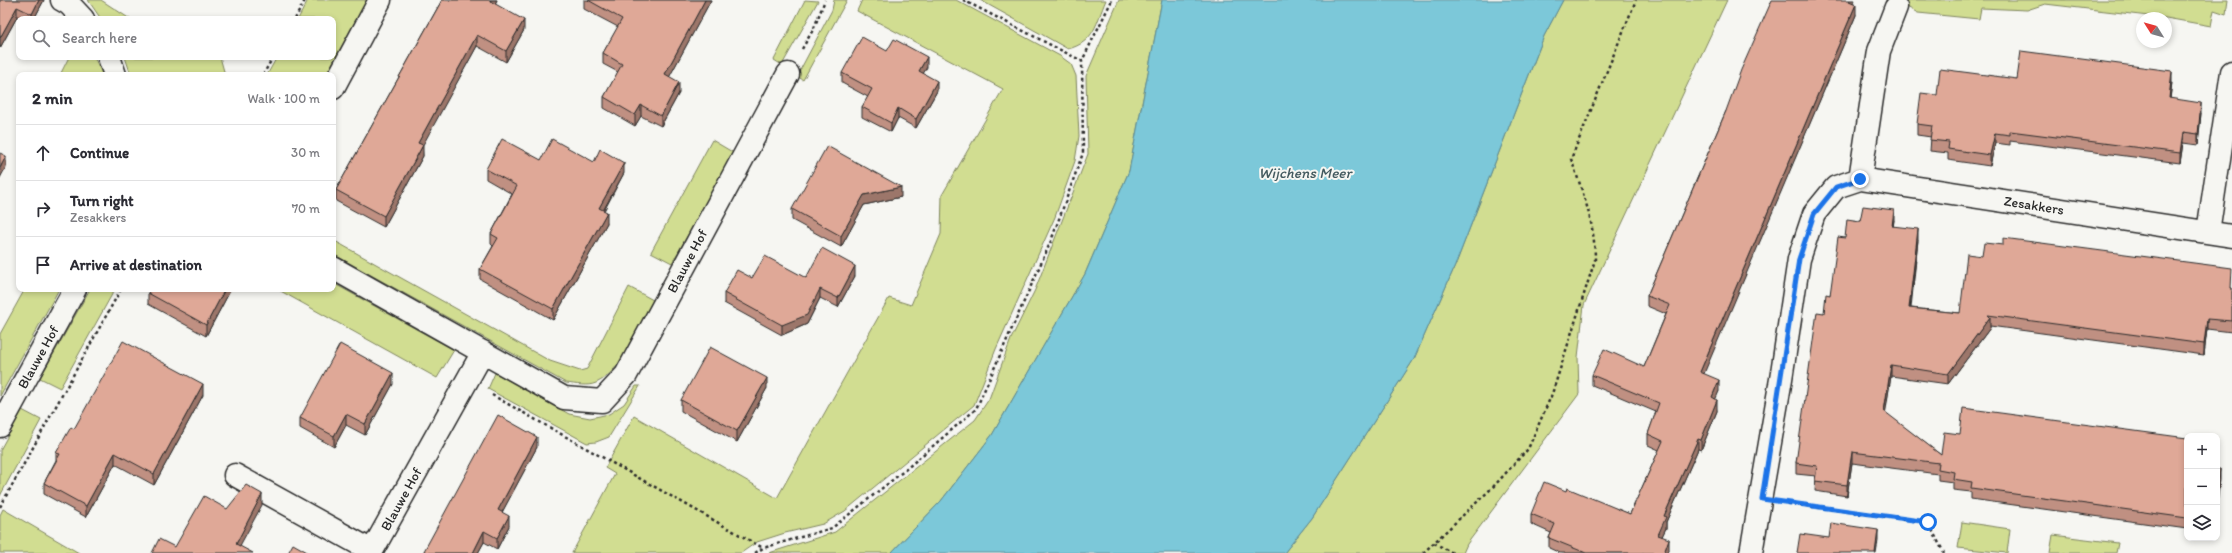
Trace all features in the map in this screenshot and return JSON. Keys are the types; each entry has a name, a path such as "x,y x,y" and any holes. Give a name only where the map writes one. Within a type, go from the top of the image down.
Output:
{"street":[{"path":"62,0 69,4 80,16"},
{"path":"336,82 380,0"},
{"path":"1860,179 1879,51 1896,7"},
{"path":"110,60 114,72"},
{"path":"2208,232 2232,72"},
{"name":"Blauwe Hof","path":"336,270 564,398 602,401 626,375 788,74"},
{"name":"Zesakkers","path":"1751,553 1762,499 1799,259 1814,214 1836,187 1860,179 2232,236"},
{"name":"Blauwe Hof","path":"0,426 73,292"},
{"name":"Blauwe Hof","path":"235,475 372,551 483,352"}],"path":[{"path":"297,16 305,0"},
{"path":"788,74 814,28 825,0"},
{"path":"963,0 1082,61"},
{"path":"755,553 763,548 832,528 905,470 976,409 1051,241 1083,153 1082,61 1112,0"},
{"path":"1423,553 1493,487 1528,449 1552,394 1595,260 1595,237 1590,212 1570,159 1636,0"},
{"path":"265,72 271,60"},
{"path":"0,507 119,292"},
{"path":"466,382 763,548"},
{"path":"1762,499 1928,522 1944,553"},
{"path":"1434,543 1452,553"}],"green space":[{"path":"88,0 101,0 125,16 99,16"},
{"path":"308,0 367,0 336,57 336,16 300,16"},
{"path":"805,0 818,1 782,65 774,60"},
{"path":"834,0 847,0 803,80 797,76 832,10"},
{"path":"862,0 956,0 1060,56 1071,64 1076,76 1079,136 1075,161 1055,217 996,349 974,405 845,511 823,524 785,533 757,542 741,553 572,553 615,474 605,468 634,416 777,498 889,298 911,305 941,234 942,195 1003,89 857,11"},
{"path":"980,0 1106,0 1097,24 1089,36 1084,42 1068,49"},
{"path":"1119,0 1162,0 1129,171 1085,274 992,435 941,501 891,553 769,553 835,532 975,420 989,399 1011,339 1035,290 1088,154 1086,76"},
{"path":"1563,0 1727,0 1584,305 1578,357 1579,394 1467,544 1463,553 1284,553 1312,518 1414,359 1455,266 1544,36"},
{"path":"1894,0 2228,0 2226,14 2214,10 2211,26 2172,19 2172,12 2136,12 2136,15 2045,4 2027,10 1981,8 1979,19 1918,13"},
{"path":"68,60 96,60 102,72 62,72"},
{"path":"126,60 221,60 224,72 130,72"},
{"path":"275,60 334,60 328,72 269,72"},
{"path":"712,140 734,153 672,263 651,252"},
{"path":"336,242 550,361 580,371 587,369 629,287 653,300 630,346 606,377 589,385 566,383 336,256"},
{"path":"336,285 454,350 437,378 282,292 336,292"},
{"path":"23,292 57,292 0,396 0,334"},
{"path":"88,292 113,292 60,388 40,378"},
{"path":"495,373 569,414 590,418 609,414 624,404 636,386 640,386 609,437 596,442 587,443 488,389"},
{"path":"22,410 41,420 0,496 0,450"},
{"path":"3,509 79,553 0,553 0,515"},
{"path":"1962,522 2010,529 2007,553 1958,548"},
{"path":"2053,535 2118,543 2116,553 2050,553"}],"water":[{"name":"Wijchens Meer","path":"1162,0 1563,0 1544,36 1455,266 1414,359 1312,518 1284,553 891,553 941,501 992,435 1085,274 1129,171"}],"building":[{"path":"0,0 39,0 32,14 17,7 0,38"},
{"path":"442,0 491,0 490,1 524,20 506,51 477,35 418,143 423,145 384,216 336,190"},
{"path":"588,0 705,0 665,74 679,82 661,116 641,105 635,115 604,97 622,64 603,53 622,19"},
{"path":"1772,0 1850,0 1849,1 1856,4 1700,372 1719,380 1712,397 1717,400 1701,440 1698,439 1664,516 1666,517 1658,535 1669,539 1664,553 1586,553 1549,538 1555,524 1531,514 1544,482 1566,491 1567,488 1630,514 1663,441 1648,434 1659,403 1592,375 1604,349 1644,367 1670,305 1647,296 1726,111 1741,70"},
{"path":"862,37 887,51 894,39 927,57 919,71 937,81 916,119 898,108 891,123 862,107 872,89 842,73"},
{"path":"2021,51 2172,71 2169,98 2201,103 2198,134 2183,132 2180,153 2010,131 2010,135 1995,133 1990,155 1948,149 1949,142 1930,140 1932,126 1917,124 1921,93 1937,95 1940,69 2017,79"},
{"path":"502,139 541,160 552,139 594,162 600,149 624,163 599,208 607,212 553,309 480,269 498,238 491,234 517,186 486,169"},
{"path":"827,146 901,187 864,195 841,236 792,209"},
{"path":"0,153 6,156 0,168"},
{"path":"1863,206 1894,210 1892,226 1918,229 1909,308 1960,313 1967,254 1982,256 1984,243 2003,245 2003,238 2232,268 2232,321 2207,319 2204,344 1988,315 1990,317 1948,374 1891,365 1884,411 1941,455 1944,432 1960,434 1963,408 2184,438 2184,518 1971,488 1972,482 1953,479 1954,472 1938,469 1939,463 1852,452 1847,485 1815,481 1817,466 1796,463 1817,312 1824,313 1826,294 1830,295 1838,237 1845,238 1847,219 1860,221"},
{"path":"822,248 855,266 838,298 820,289 807,315 782,325 724,293 737,270 752,278 765,256 806,278"},
{"path":"148,292 223,292 206,325"},
{"path":"123,341 203,384 154,474 115,453 86,506 44,483 60,454 56,453 71,427 74,429"},
{"path":"340,344 393,373 365,424 346,414 334,436 300,418"},
{"path":"710,347 767,378 737,431 681,400"},
{"path":"498,415 537,437 498,510 509,516 497,538 484,531 473,553 427,553 424,551"},
{"path":"246,485 262,494 236,544 253,553 152,553 159,539 175,547 204,496 227,509"},
{"path":"1831,523 1878,530 1875,553 1797,553 1800,534 1829,538"},
{"path":"293,544 309,553 288,553"}],"route":[{"path":"1860,179 1836,187 1814,214 1799,259 1762,499 1928,522"}]}
